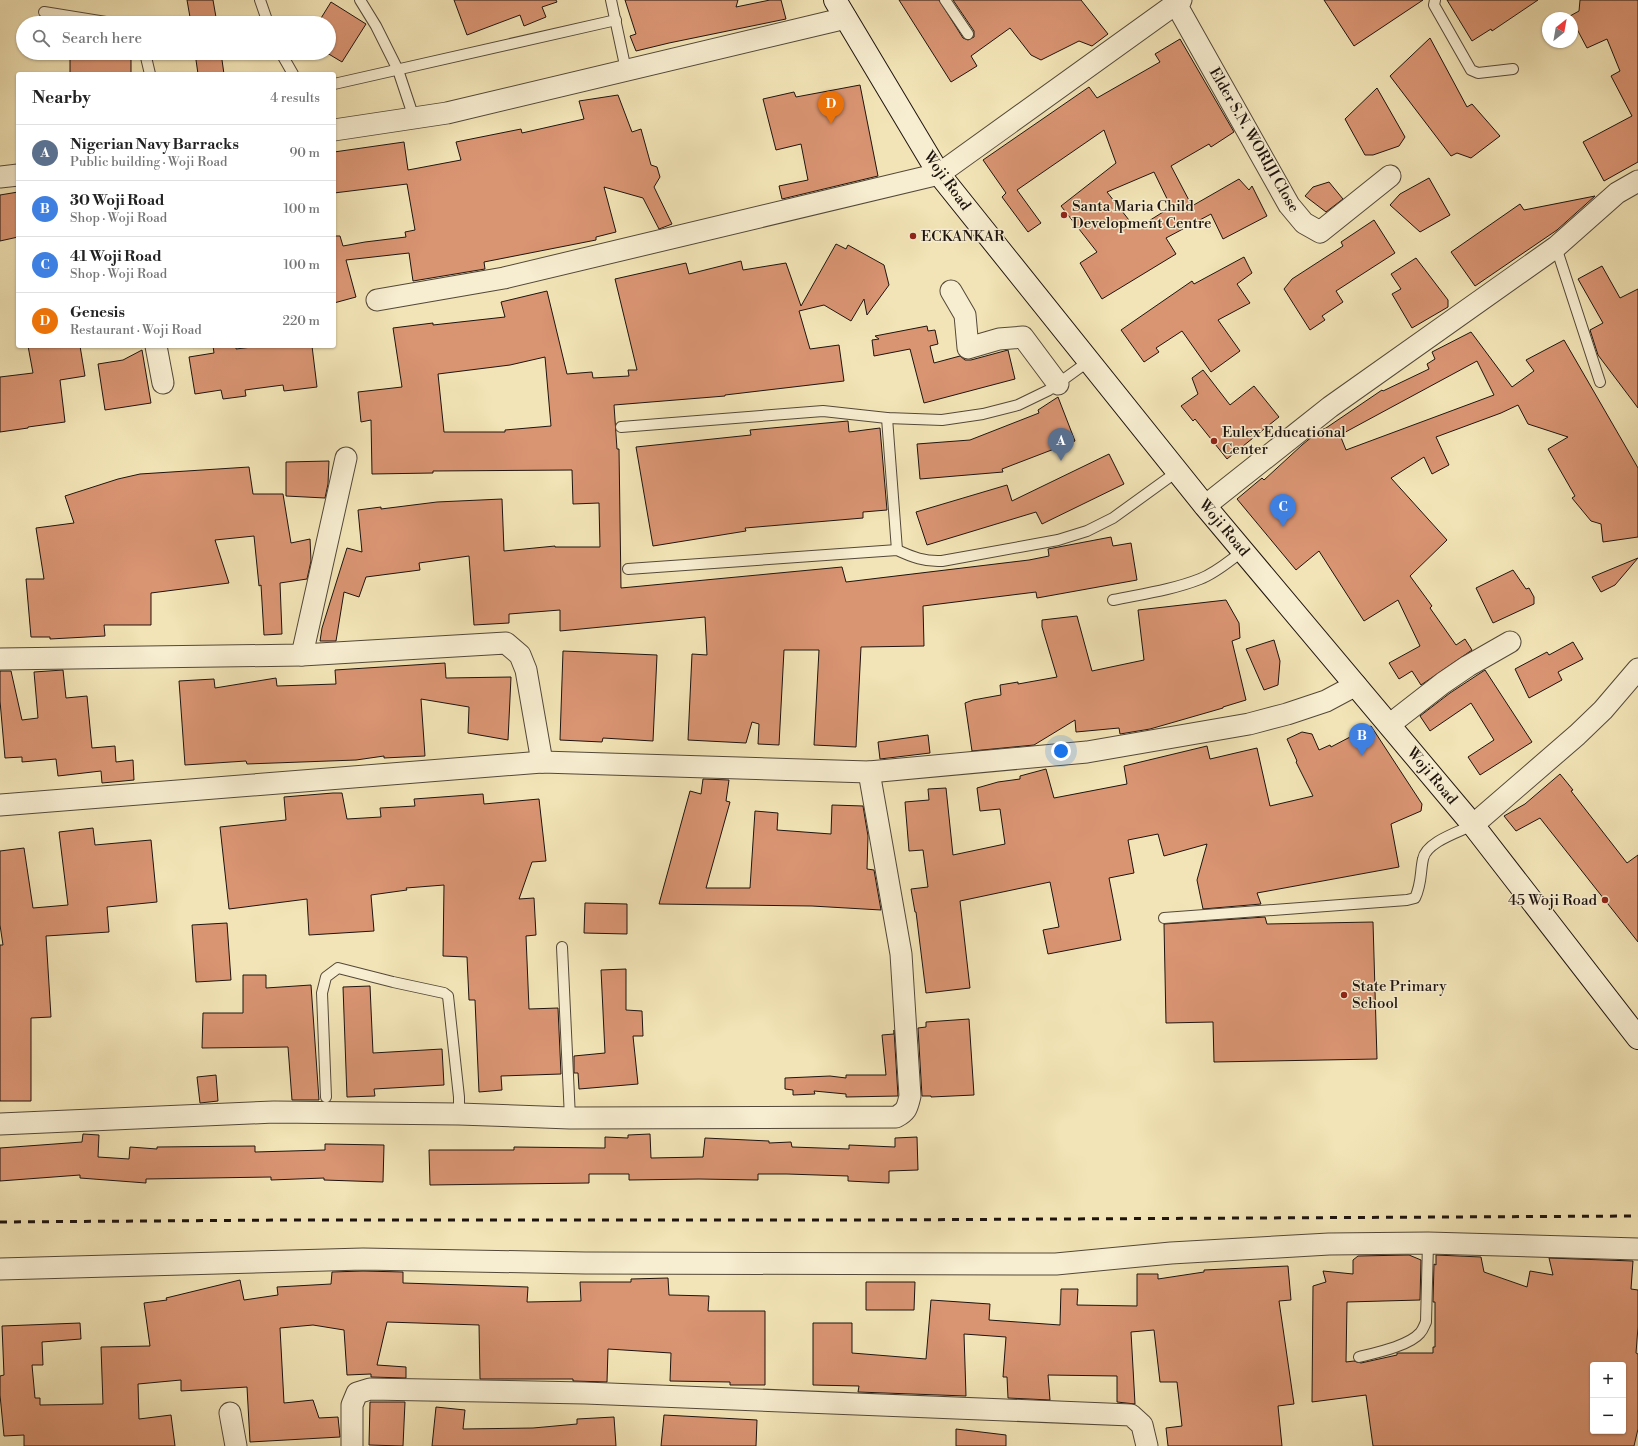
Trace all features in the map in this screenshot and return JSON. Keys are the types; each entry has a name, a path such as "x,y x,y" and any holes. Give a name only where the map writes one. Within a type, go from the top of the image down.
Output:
{"main road":[{"name":"Woji Road","path":"840,9 939,174 1205,506 1473,825 1638,1038"}],"street":[{"path":"377,300 504,278 939,174 1178,2"},
{"name":"Elder S.N. WORIJI Close","path":"1178,2 1289,204 1304,223 1320,232 1390,176"},
{"path":"336,130 447,113 626,70 840,9"},
{"path":"1205,506 1330,407 1556,247 1617,193 1638,181"},
{"path":"951,291 965,315 968,348 1000,339 1023,337 1058,384"},
{"path":"156,348 162,383"},
{"path":"302,655 346,458"},
{"path":"1389,725 1462,670 1510,642"},
{"path":"0,659 302,655 506,643 520,655 526,670 542,762"},
{"path":"1473,825 1578,735 1603,710 1638,669"},
{"path":"0,805 542,762 869,772 1087,752 1249,724 1287,714 1326,701 1356,685"},
{"path":"0,1124 274,1112 459,1114 570,1118 896,1117 904,1112 908,1106 910,1096 901,954 869,772"},
{"path":"0,1269 363,1259 585,1263 1056,1264 1171,1253 1329,1244 1428,1243 1638,1249"},
{"path":"352,1446 352,1405 357,1393 370,1389 585,1393 1131,1416 1142,1425 1147,1446"},
{"path":"230,1413 236,1446"}],"lane":[{"path":"260,0 266,16"},
{"path":"360,0 376,26 398,70 414,118"},
{"path":"611,0 626,70"},
{"path":"945,0 968,34"},
{"path":"1435,0 1434,5 1471,70 1478,73 1513,69"},
{"path":"44,12 69,16"},
{"path":"336,84 616,20"},
{"path":"147,60 150,72"},
{"path":"285,60 292,72"},
{"path":"1556,247 1600,382"},
{"path":"621,427 823,411 887,418 942,420 983,414 1018,405 1049,390 1089,361"},
{"path":"887,418 897,550"},
{"path":"628,568 897,550 929,562 942,561 1058,540 1087,531 1113,518 1178,471"},
{"path":"1113,600 1172,588 1200,579 1218,570 1243,551"},
{"path":"1164,918 1407,900 1415,898 1420,886 1423,857 1428,848 1435,843 1473,825"},
{"path":"562,947 570,1118"},
{"path":"326,1096 322,993 326,977 338,968 444,993 448,996 459,1097 459,1114"},
{"path":"1359,1357 1374,1354 1412,1340 1420,1333 1426,1322 1428,1243"}],"building":[{"path":"187,0 213,0 216,16 190,16"},
{"path":"454,0 556,0 557,2 542,7 546,17 524,26 520,15 467,35"},
{"path":"625,0 738,0 736,7 770,0 781,0 786,19 636,51 630,36 636,34"},
{"path":"899,0 939,0 963,38 968,40 974,37 974,31 953,0 1081,0 1108,34 1092,46 1079,41 1041,60 1031,55 1010,28 971,56 977,66 951,82"},
{"path":"1324,0 1423,0 1354,46"},
{"path":"1447,0 1538,0 1492,31 1491,29 1472,41"},
{"path":"1580,0 1638,0 1638,162 1604,181 1583,142 1632,116 1611,76 1620,71 1607,39 1587,48 1578,31 1577,12 1579,11"},
{"path":"331,2 366,24 342,62 336,58 336,16 322,16"},
{"path":"1430,38 1467,107 1472,104 1500,136 1471,158 1457,153 1451,156 1390,76"},
{"path":"1180,39 1234,132 1211,147 1209,144 1171,166 1192,206 1239,179 1249,190 1252,186 1267,216 1223,239 1211,214 1166,238 1176,254 1102,299 1080,263 1097,252 1061,206 1116,163 1104,130 1017,190 1041,223 1028,232 1002,197 1006,193 983,160 1089,87 1097,98 1160,62 1155,54","holes":["1154,172 1171,207 1136,229 1107,192"]},
{"path":"70,60 131,60 131,72 70,72"},
{"path":"196,60 222,60 224,72 198,72"},
{"path":"860,85 878,176 782,199 779,186 808,180 801,144 776,150 763,99 794,92 796,97"},
{"path":"1377,88 1405,137 1399,146 1373,155 1365,155 1345,119"},
{"path":"618,95 632,132 641,129 651,165 657,167 660,177 654,187 672,224 659,229 643,198 604,187 616,232 596,237 596,240 484,262 485,269 413,281 409,253 346,260 356,297 336,302 336,236 340,236 343,246 406,237 405,232 415,230 407,184 336,193 336,152 404,142 408,170 461,160 456,142 521,129 522,133 584,119 579,101"},
{"path":"1429,178 1450,215 1420,232 1390,205 1400,194"},
{"path":"1329,182 1343,199 1326,212 1305,196 1313,187"},
{"path":"16,192 16,237 0,241 0,195"},
{"path":"1595,196 1557,230 1475,286 1451,252 1520,204 1524,210"},
{"path":"1374,220 1395,253 1336,291 1343,302 1322,316 1325,320 1310,330 1284,289 1292,279 1343,246 1341,242"},
{"path":"836,244 846,249 848,245 884,265 889,285 867,315 864,299 851,321 824,305 799,311 810,349 839,345 844,381 725,396 614,405 617,449 619,449 621,588 842,567 846,582 1029,560 1049,556 1048,549 1111,537 1113,546 1131,543 1137,580 1037,598 1036,592 923,606 924,646 861,647 856,747 814,745 819,650 784,650 779,745 758,744 759,724 752,722 746,743 688,740 692,654 707,655 705,617 560,631 560,610 509,614 509,623 474,625 469,556 419,563 420,570 366,577 359,597 344,592 336,641 320,641 322,628 347,548 362,552 358,510 381,507 381,509 437,502 502,499 504,551 555,546 600,547 599,503 573,504 572,470 433,471 433,473 372,474 371,420 361,422 358,392 402,387 393,328 505,317 501,302 547,291 567,374 592,372 593,378 629,376 628,370 637,370 615,279 686,263 689,274 741,261 743,270 786,263 801,306","holes":["545,357 551,426 505,430 505,432 444,432 438,374 510,365"]},
{"path":"1244,257 1252,273 1237,284 1250,303 1218,320 1240,351 1211,372 1182,331 1156,348 1159,352 1144,362 1121,330 1192,281 1194,284"},
{"path":"1416,258 1448,300 1448,307 1412,328 1392,294 1401,289 1391,274"},
{"path":"1602,266 1620,298 1638,289 1638,408 1598,355 1590,330 1603,323 1578,279"},
{"path":"927,326 928,331 935,330 938,344 930,346 934,363 960,356 965,360 971,360 1008,350 1015,379 924,403 910,349 874,356 872,340 879,339 875,336"},
{"path":"1471,332 1512,387 1534,371 1526,360 1564,340 1638,468 1638,537 1603,542 1601,524 1591,521 1572,498 1575,496 1548,449 1568,437 1528,424 1518,405 1501,413 1436,437 1449,465 1432,474 1424,457 1391,478 1447,540 1410,576 1432,606 1430,608 1456,645 1465,639 1472,650 1421,685 1412,671 1399,679 1389,663 1420,646 1398,600 1364,621 1319,551 1296,570 1237,499 1262,478 1264,480 1319,431 1326,428 1382,390 1383,391 1429,369 1427,364 1435,359 1432,352","holes":["1477,361 1494,395 1346,450 1340,435"]},
{"path":"28,348 80,348 85,376 60,380 65,422 0,432 0,377 33,373"},
{"path":"213,348 312,348 317,387 284,391 283,385 245,390 246,396 223,399 221,390 195,394 189,357 214,353"},
{"path":"142,350 151,403 105,410 98,364 123,360"},
{"path":"1203,370 1230,405 1254,386 1279,417 1227,459 1195,419 1193,421 1181,406 1198,394 1192,378"},
{"path":"1058,397 1075,441 1002,469 1003,472 920,479 917,444 970,440 1039,413 1038,410"},
{"path":"848,421 849,432 880,428 887,510 863,512 863,518 745,528 746,531 653,546 636,447 751,435 750,430"},
{"path":"1109,454 1124,484 1042,524 1036,512 927,545 916,512 1007,485 1012,501"},
{"path":"329,461 328,484 325,498 286,496 286,462"},
{"path":"249,467 253,494 283,494 291,543 310,539 311,561 307,579 280,583 282,634 264,635 261,585 259,586 254,536 215,540 229,583 151,593 151,625 104,625 105,636 50,639 50,637 31,637 26,579 44,579 36,528 74,523 65,496 118,479 140,474"},
{"path":"1638,558 1615,585 1601,592 1592,577"},
{"path":"1513,570 1526,589 1529,588 1534,597 1534,604 1493,623 1476,588"},
{"path":"1226,600 1239,623 1240,638 1232,641 1246,700 1150,729 1120,734 1119,728 1076,732 1075,720 1034,745 972,751 965,703 1001,695 1000,685 1018,682 1018,684 1057,677 1042,627 1042,620 1077,616 1092,671 1144,660 1138,610"},
{"path":"1274,640 1280,661 1278,685 1264,690 1246,649"},
{"path":"1573,642 1583,659 1558,672 1562,680 1529,698 1515,669 1547,652 1549,655"},
{"path":"563,651 657,655 653,741 603,738 602,742 560,740"},
{"path":"445,663 446,678 511,677 508,740 468,733 469,707 421,699 425,756 384,758 384,756 356,760 247,764 246,761 185,765 179,681 214,679 215,688 276,678 277,686 336,684 335,670"},
{"path":"63,670 66,698 87,696 92,748 115,746 116,762 133,760 134,780 102,783 101,771 58,776 56,759 22,762 22,757 5,758 0,701 0,671 11,671 22,720 38,718 34,672"},
{"path":"1485,670 1532,742 1480,775 1468,757 1494,740 1471,703 1430,731 1420,716 1450,693"},
{"path":"1371,726 1422,804 1421,811 1391,824 1399,867 1257,893 1261,904 1203,909 1197,880 1207,844 1164,856 1158,834 1128,840 1134,873 1109,878 1121,940 1048,954 1043,930 1059,927 1050,882 960,901 970,988 926,993 916,912 911,889 928,887 923,850 909,851 905,802 929,800 928,789 946,788 953,855 1005,844 1000,809 980,811 977,788 998,782 1020,779 1020,776 1046,769 1054,798 1127,784 1124,766 1207,746 1210,759 1257,748 1270,806 1313,796 1296,762 1297,761 1287,739 1302,732 1312,734 1319,750 1330,745 1331,747"},
{"path":"928,735 930,753 880,759 878,742"},
{"path":"1560,774 1573,790 1571,791 1627,863 1638,855 1638,942 1540,818 1516,831 1504,816 1525,804"},
{"path":"703,779 729,780 726,801 730,802 706,888 750,888 755,811 778,813 777,830 831,834 832,805 863,806 868,836 867,869 874,870 881,910 812,906 659,904 690,791 701,794"},
{"path":"342,793 347,819 381,817 380,808 415,806 414,799 483,794 484,804 539,799 546,861 532,862 519,899 534,898 536,935 526,936 529,1009 558,1008 561,1074 501,1076 502,1090 479,1092 475,1000 469,1000 467,957 443,956 444,885 406,888 407,890 371,895 374,931 309,935 307,899 229,909 220,827 286,820 284,797"},
{"path":"93,828 95,845 151,840 157,902 107,907 109,932 46,936 51,1017 31,1018 31,1101 0,1101 0,945 3,945 0,925 0,851 24,848 33,908 68,905 59,832"},
{"path":"585,903 627,904 627,934 584,933"},
{"path":"1265,917 1267,924 1373,922 1377,1059 1214,1062 1213,1022 1166,1023 1164,924"},
{"path":"227,923 231,980 196,982 192,925"},
{"path":"626,969 626,1010 642,1011 643,1036 633,1036 638,1084 579,1089 578,1073 574,1073 574,1056 605,1053 601,970"},
{"path":"243,975 266,975 266,988 311,985 319,1100 292,1100 288,1047 202,1048 203,1013 243,1013"},
{"path":"370,986 373,1053 442,1049 444,1085 374,1089 375,1096 347,1097 343,987"},
{"path":"969,1019 974,1095 922,1096 918,1028 926,1027 926,1022"},
{"path":"894,1030 898,1096 846,1097 846,1094 814,1091 815,1094 793,1095 793,1090 785,1089 785,1078 830,1076 846,1078 846,1075 886,1075 882,1035 894,1034"},
{"path":"216,1075 218,1101 200,1103 197,1077"},
{"path":"83,1134 99,1135 98,1157 129,1159 130,1147 157,1149 157,1147 255,1146 255,1152 325,1150 325,1144 384,1145 383,1182 324,1180 324,1178 271,1180 271,1177 146,1179 146,1183 80,1178 80,1175 0,1181 0,1148 82,1142"},
{"path":"650,1134 651,1158 703,1157 705,1138 769,1141 769,1143 791,1142 792,1147 849,1149 849,1145 895,1147 895,1138 917,1137 918,1170 889,1171 889,1183 848,1181 848,1176 787,1174 758,1174 758,1180 629,1180 629,1174 589,1174 589,1183 430,1185 429,1150 514,1150 514,1147 605,1148 605,1137 628,1138 628,1135"},
{"path":"1409,1255 1421,1260 1420,1300 1347,1302 1346,1362 1354,1361 1361,1363 1397,1355 1397,1353 1433,1353 1433,1347 1435,1347 1435,1302 1433,1302 1434,1264 1436,1265 1436,1255 1481,1257 1484,1272 1527,1287 1530,1271 1553,1275 1549,1258 1633,1261 1631,1289 1638,1290 1636,1353 1638,1354 1638,1429 1634,1446 1373,1446 1366,1395 1312,1402 1313,1286 1326,1282 1323,1271 1353,1274 1353,1260 1358,1256"},
{"path":"1288,1266 1291,1300 1279,1301 1294,1404 1278,1406 1282,1446 1168,1446 1166,1428 1182,1426 1177,1382 1160,1382 1154,1330 1131,1332 1135,1404 1117,1402 1117,1376 1048,1375 1050,1400 1008,1398 1007,1377 1003,1377 1006,1337 964,1334 966,1396 858,1392 859,1386 813,1385 813,1323 852,1323 852,1353 926,1359 931,1300 990,1304 989,1320 1060,1325 1061,1289 1078,1289 1077,1305 1137,1306 1137,1274 1158,1274 1158,1279 1204,1272 1204,1270"},
{"path":"332,1272 403,1272 403,1283 528,1287 527,1302 581,1301 580,1282 631,1282 631,1279 668,1278 669,1295 709,1296 708,1311 765,1311 765,1385 730,1385 730,1382 670,1381 671,1353 608,1349 607,1382 573,1381 573,1379 480,1379 479,1325 387,1322 377,1365 406,1367 406,1378 371,1377 371,1374 347,1375 344,1330 313,1325 280,1328 284,1403 313,1400 319,1418 338,1417 340,1437 250,1442 247,1387 181,1391 181,1380 138,1384 139,1419 171,1415 175,1446 24,1446 24,1435 4,1436 0,1395 0,1376 4,1375 2,1326 80,1323 81,1339 42,1342 43,1365 32,1365 35,1398 40,1398 40,1405 103,1404 101,1347 150,1346 144,1303 167,1300 166,1298 240,1280 244,1300 278,1295 277,1287 331,1284"},
{"path":"866,1282 915,1282 914,1310 866,1310"},
{"path":"370,1402 405,1402 403,1446 369,1445"},
{"path":"436,1407 465,1410 463,1429 533,1428 577,1424 577,1419 614,1417 616,1446 432,1446"},
{"path":"664,1415 757,1420 756,1446 661,1446"},
{"path":"956,1429 1006,1435 1006,1446 956,1446"}],"railway":[{"path":"0,1222 1638,1216"}],"place":[{"name":"Genesis","path":"831,124"},
{"name":"Santa Maria Child Development Centre","path":"1064,215"},
{"name":"ECKANKAR","path":"913,236"},
{"name":"Eulex Educational Center","path":"1214,441"},
{"name":"Nigerian Navy Barracks","path":"1061,461"},
{"name":"41 Woji Road","path":"1283,527"},
{"name":"30 Woji Road","path":"1362,756"},
{"name":"45 Woji Road","path":"1605,900"},
{"name":"State Primary School","path":"1344,995"}]}
